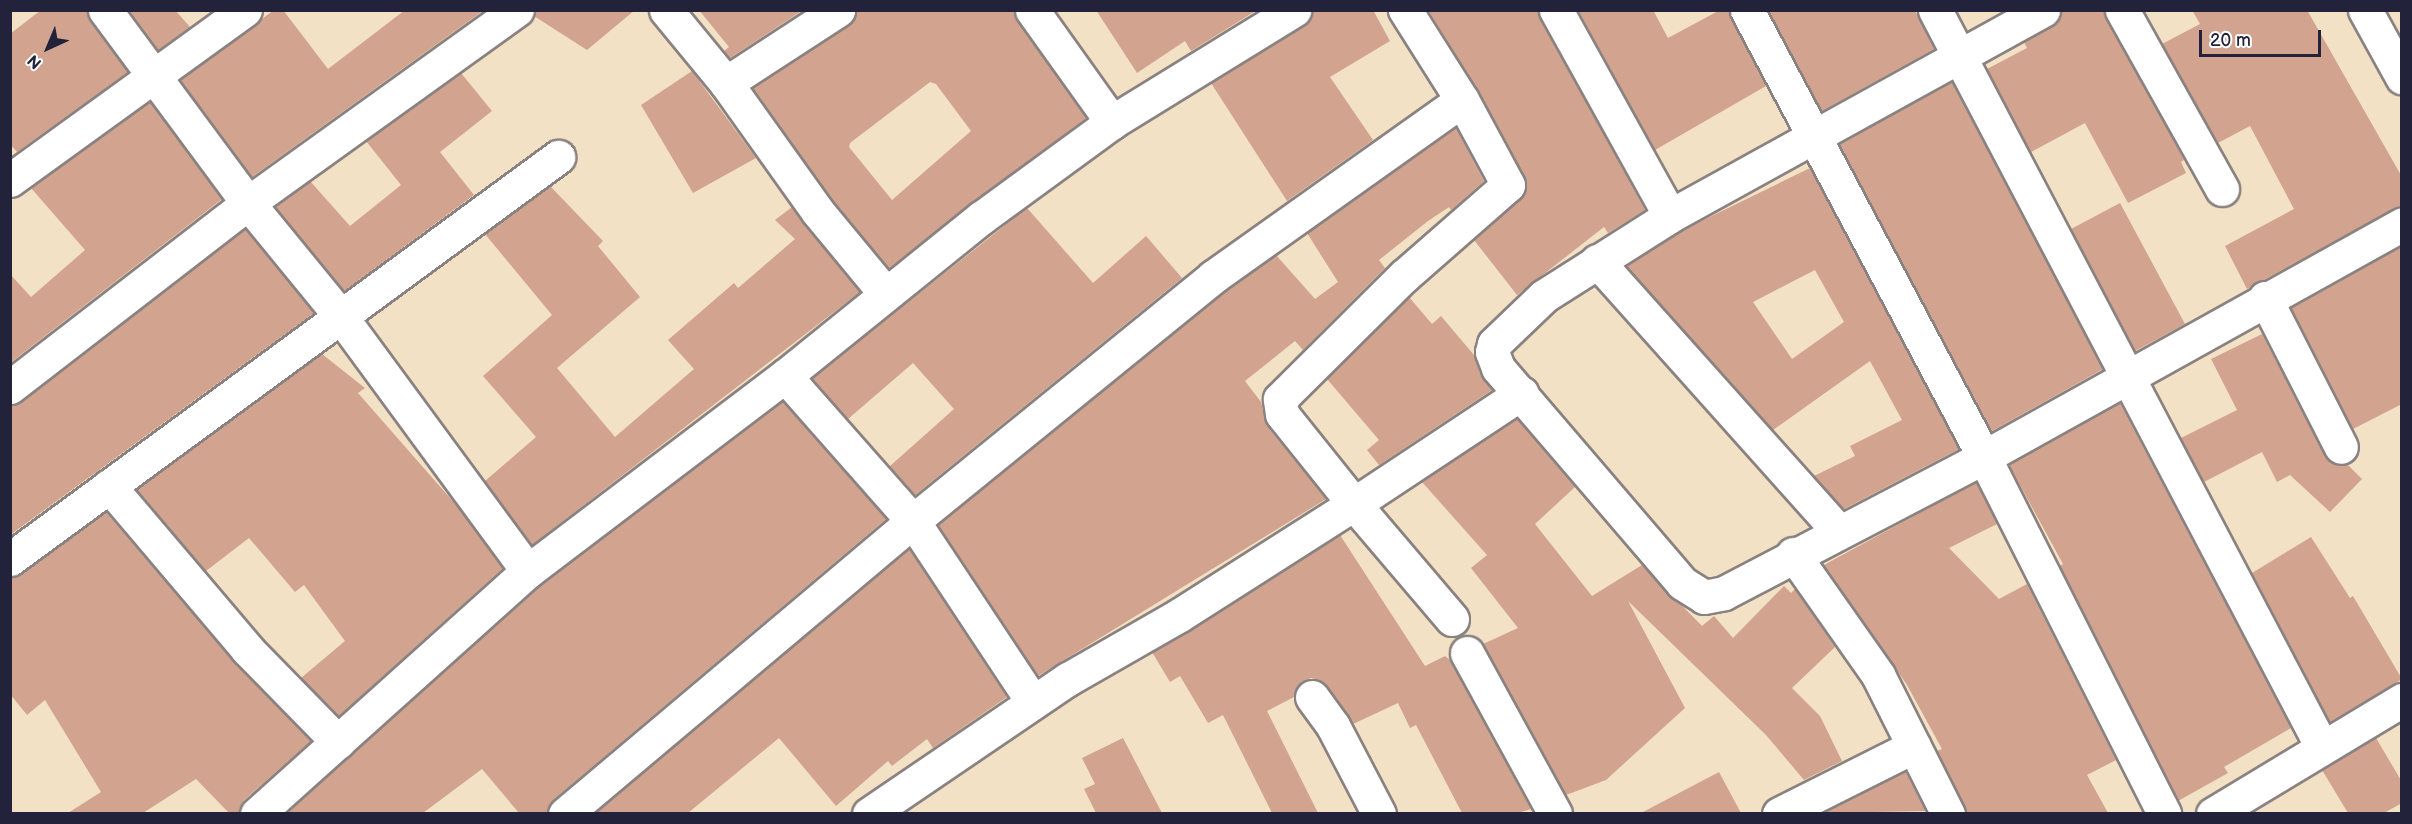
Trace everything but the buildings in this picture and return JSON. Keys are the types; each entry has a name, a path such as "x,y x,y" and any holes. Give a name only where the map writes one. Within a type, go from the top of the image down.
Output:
{"street":[{"path":"105,10 248,203 339,314 528,572"},
{"path":"10,180 153,74 245,10"},
{"path":"10,387 248,203 518,10"},
{"path":"666,10 726,83 818,212 885,293"},
{"path":"726,83 838,10"},
{"path":"1032,10 1112,122"},
{"path":"256,813 528,572 785,376 885,293 1112,122 1294,10"},
{"path":"1405,10 1462,100 1508,184 1404,276 1280,399 1282,414 1354,504 1452,619"},
{"path":"1556,10 1670,216"},
{"path":"1747,10 1984,457 2164,813"},
{"path":"1935,10 2322,747"},
{"path":"2043,10 1670,216 1544,296 1494,344 1492,352 1498,368 1522,393 1683,583 1704,597 1724,593 1793,554 1984,457 2265,298 2402,224"},
{"path":"2122,10 2222,189"},
{"path":"2365,10 2402,77"},
{"path":"565,813 913,521 1213,277 1462,100"},
{"path":"10,559 339,314 525,185 558,157"},
{"path":"1597,261 1838,531"},
{"path":"2265,298 2341,447"},
{"path":"785,376 913,521 1033,702"},
{"path":"879,810 1033,702 1354,504 1522,393"},
{"path":"109,486 247,649 338,742"},
{"path":"1793,554 1878,675 1948,813"},
{"path":"1467,653 1556,813"},
{"path":"1312,697 1333,726 1379,813"},
{"path":"2213,813 2402,700"},
{"path":"1779,813 1914,746"}]}
